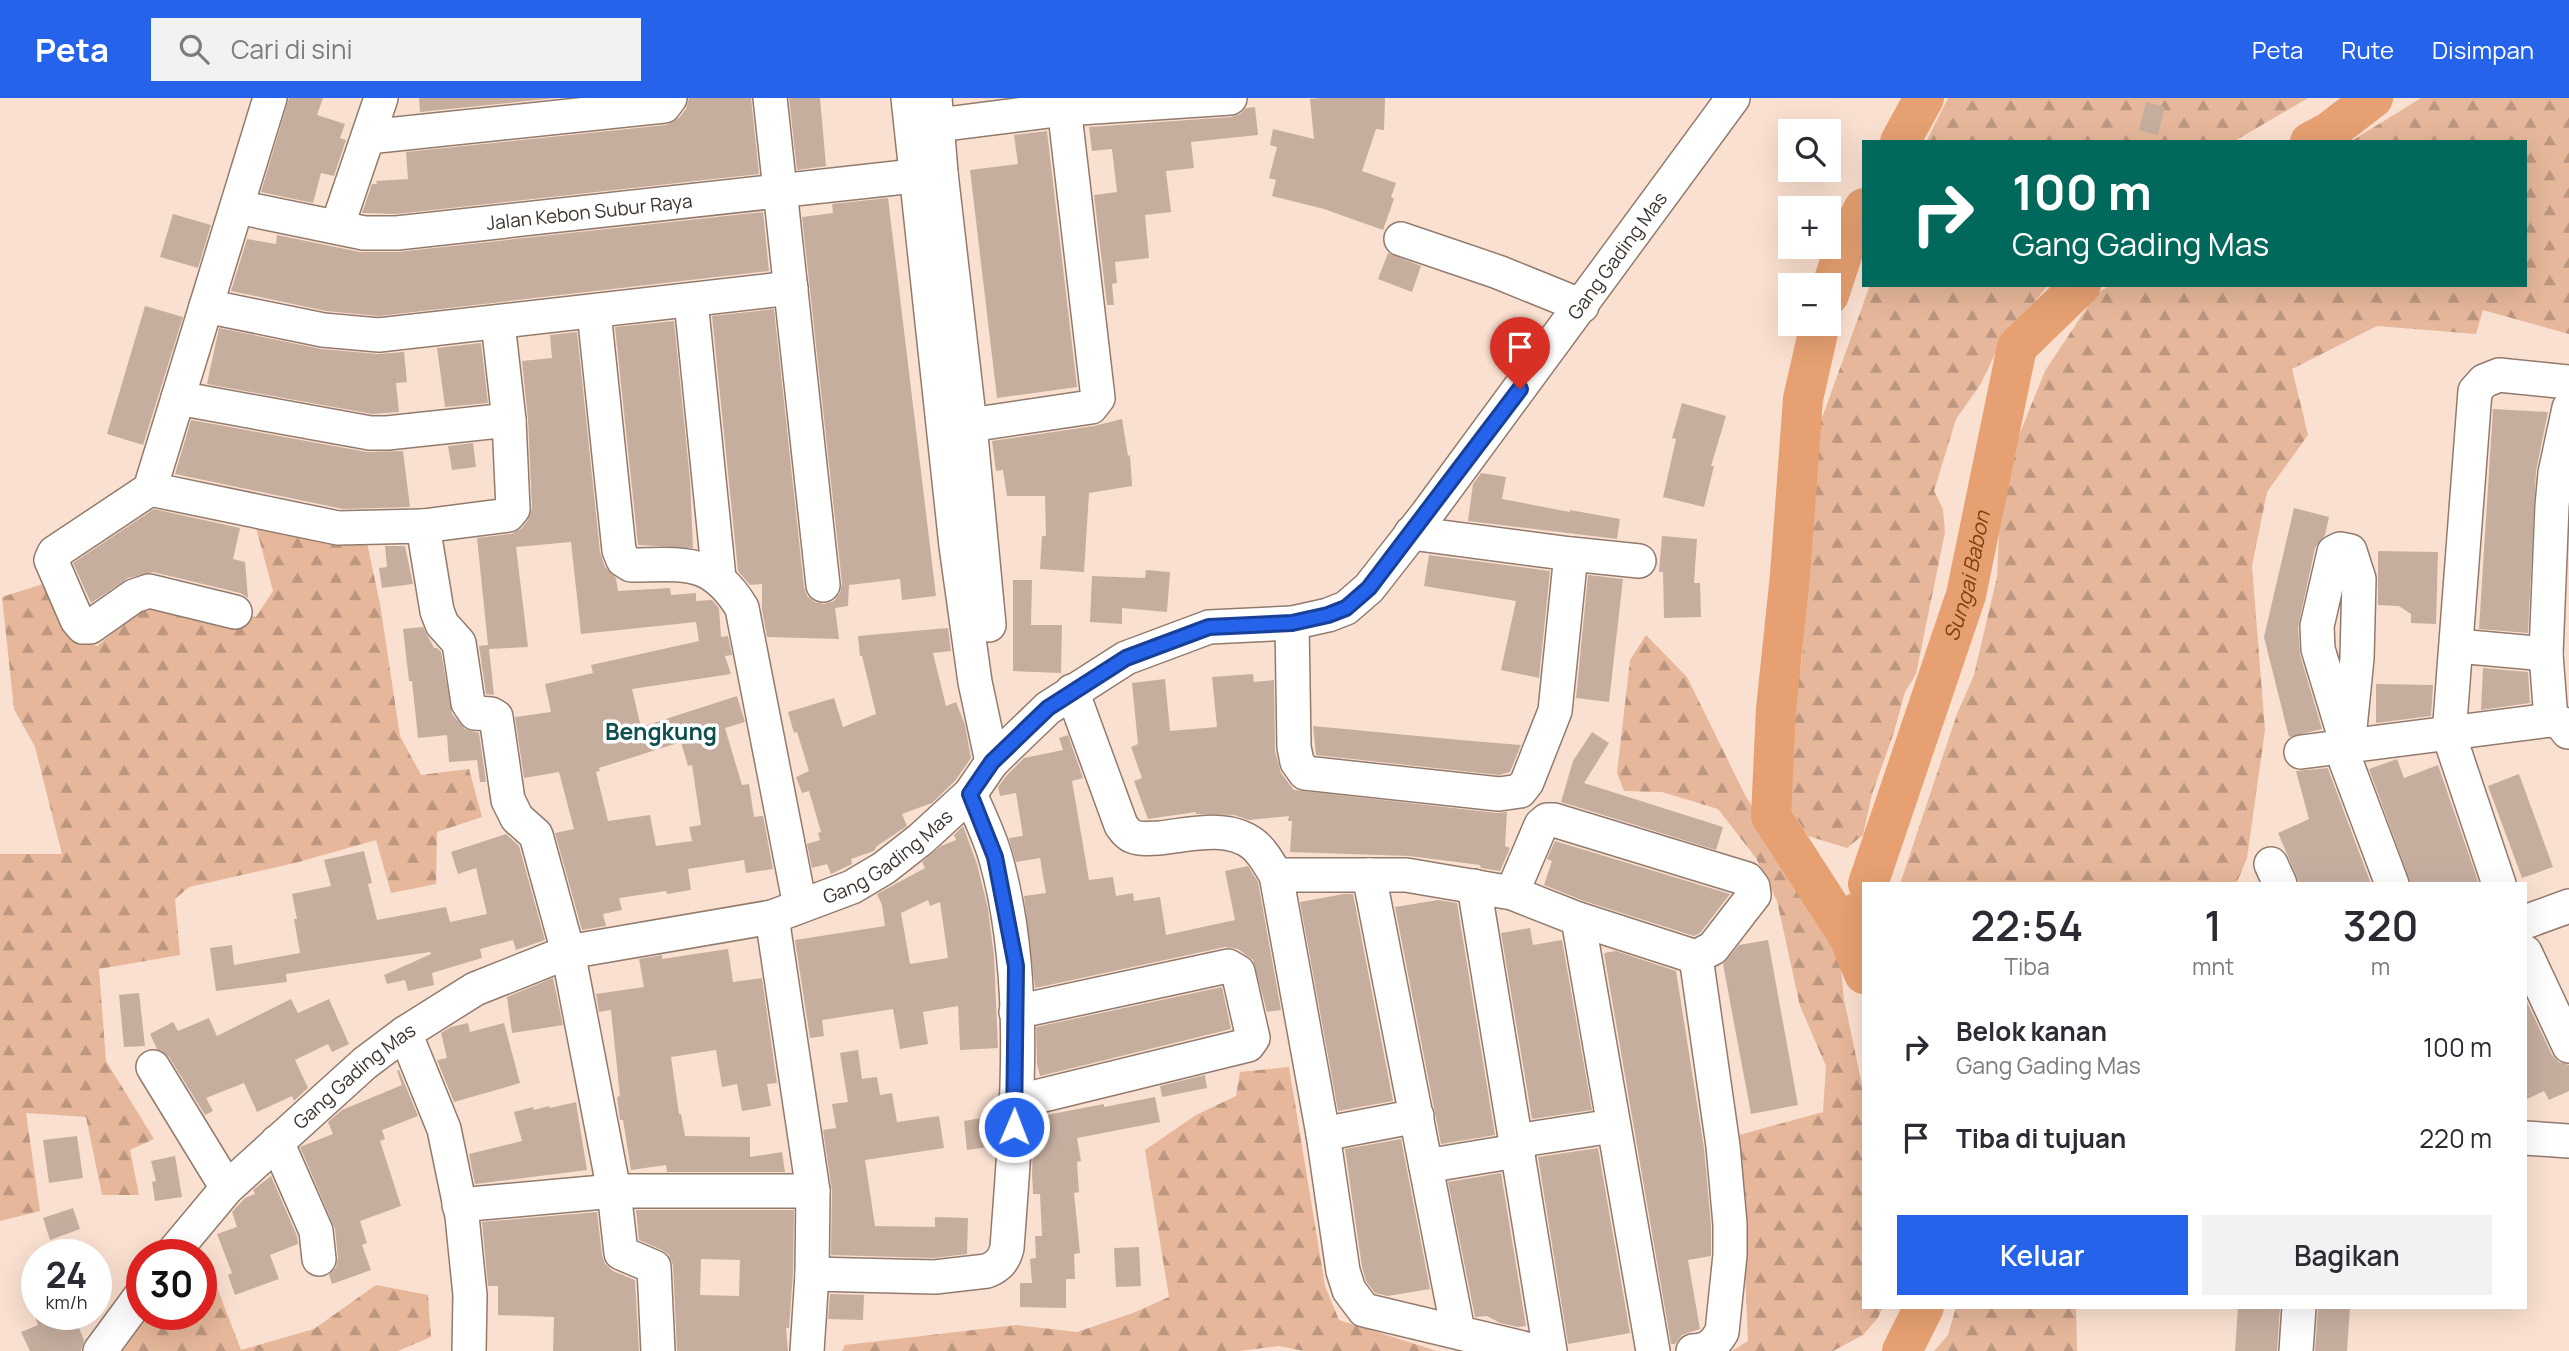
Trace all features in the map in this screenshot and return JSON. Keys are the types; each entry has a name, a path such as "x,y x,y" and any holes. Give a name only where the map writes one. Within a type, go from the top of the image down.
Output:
{"street":[{"path":"235,612 149,591 134,596 90,627 83,627 79,624 51,562 52,555 150,489 270,98"},
{"path":"337,227 381,98"},
{"path":"368,137 664,106 670,98"},
{"path":"770,98 823,585"},
{"path":"908,98 929,174 970,425 1002,752"},
{"path":"1002,752 975,682 956,546 929,174 937,112 1230,98"},
{"name":"Gang Gading Mas","path":"184,1239 227,1188 365,1063 405,1033 475,989 568,952 786,911 852,887 884,868 921,839 970,794 1002,752 1048,708 1126,658 1209,627 1292,623 1346,608 1369,588 1411,533 1582,306 1733,98"},
{"path":"970,425 1091,407 1098,398 1063,104"},
{"name":"Jalan Kebon Subur Raya","path":"238,206 364,233 397,233 929,174"},
{"path":"1401,239 1498,272 1582,306"},
{"path":"206,306 356,335 379,335 791,288"},
{"path":"691,301 719,578"},
{"path":"594,312 621,554 631,565 690,565 706,570 719,578 734,594 742,608 786,911 813,1191 812,1274 807,1351"},
{"path":"150,489 338,528 423,526 506,516 512,512 509,420 498,323"},
{"path":"2498,882 2449,735 2475,391 2484,381 2499,374 2569,384"},
{"path":"178,398 370,433 509,420"},
{"path":"2301,752 2449,735 2560,727 2546,654 2555,473 2569,408"},
{"path":"423,526 437,611 442,624 459,643 468,703 475,713 491,714 498,722 508,800 517,818 536,835 568,952 614,1191 621,1253 654,1267 658,1351"},
{"path":"1411,533 1640,561"},
{"path":"2348,748 2318,649 2317,626 2334,552 2340,548 2350,551 2359,579 2357,658 2348,748 2346,762 2391,882"},
{"path":"1292,623 1294,747 1297,762 1305,773 1499,794 1515,793 1527,782 1555,711 1571,554"},
{"path":"2457,646 2546,654"},
{"path":"1072,691 1121,825 1126,832 1133,837 1146,839 1220,832 1240,837 1263,853 1276,874 1323,1134 1343,1271 1356,1301 1364,1310 1535,1351"},
{"path":"812,1274 934,1277 995,1268 1005,1256 1015,1102 1016,966 995,857 970,794"},
{"path":"1276,874 1406,875 1512,893 1578,919 1696,957 1713,948 1754,895 1754,887 1746,879 1550,820 1541,825 1512,893"},
{"path":"1369,875 1458,1331"},
{"path":"1474,886 1550,1351"},
{"path":"2527,921 2569,906"},
{"path":"1578,919 1653,1351"},
{"path":"2527,956 2569,1046"},
{"path":"1693,1351 1706,1350 1722,1332 1730,1255 1723,1146 1696,957"},
{"path":"1015,1102 1248,1045 1253,1038 1238,972 1228,965 1016,1012"},
{"path":"405,1033 444,1129 459,1205 470,1295 469,1351"},
{"path":"153,1067 227,1188"},
{"path":"1323,1134 1417,1116"},
{"path":"1426,1166 1613,1126"},
{"path":"2527,1138 2569,1141"},
{"path":"277,1142 316,1231 318,1259"},
{"path":"459,1205 614,1191 813,1191"},
{"path":"2296,1351 2299,1309"},
{"path":"100,1351 126,1316"}],"green space":[{"path":"1948,98 2308,98 2236,140 1927,140"},
{"path":"2421,98 2569,98 2569,334 2483,310 2476,334 2377,326 2292,369 2308,435 2267,492 2252,566 2265,730 2247,858 2237,882 1901,882 1957,714 1974,675 1997,577 1997,490 2045,371 2096,294 2108,287 2527,287 2527,140 2353,140"},
{"path":"1869,287 2046,287 1999,346 1980,385 1956,419 1934,491 1943,509 1945,532 1916,674 1905,692 1872,794 1863,835 1847,848 1808,836 1787,804 1784,752 1793,716 1802,657 1818,429"},
{"path":"254,520 366,538 380,604 400,736 421,775 469,769 482,817 437,832 436,884 391,893 376,840 295,863 189,887 175,899 180,955 99,969 106,1061 154,1139 130,1150 139,1195 102,1195 86,1117 26,1113 40,1211 0,1221 0,854 62,854 35,747 14,709 2,597 46,583 77,640 97,646 137,613 158,600 256,617 273,591"},
{"path":"1646,635 1687,677 1745,795 1831,938 1840,958 1844,1000 1862,1085 1862,1309 1882,1309 1863,1335 1833,1351 1732,1351 1748,1341 1739,1135 1823,1112 1826,1066 1800,1006 1777,901 1756,858 1718,809 1662,792 1624,791 1617,773 1630,660"},
{"path":"1289,1067 1325,1286 1339,1320 1437,1351 1304,1351 1279,1346 1239,1351 842,1351 845,1345 1016,1325 1077,1332 1133,1313 1169,1297 1145,1150 1196,1115 1236,1096 1240,1072"},
{"path":"376,1285 428,1295 431,1337 398,1351 121,1351 136,1330 217,1330 217,1287 241,1350 314,1329"},
{"path":"1955,1309 2076,1309 2077,1351 1934,1351 1948,1335"}],"building":[{"path":"289,98 323,98 317,115 345,124 340,138 346,140 334,176 321,173 313,203 261,192"},
{"path":"419,98 556,98 420,112"},
{"path":"689,98 751,98 759,174 396,214 362,213 372,184 377,184 376,181 408,179 406,152 666,125 679,118 686,109"},
{"path":"789,98 820,98 826,166 797,170"},
{"path":"1385,98 1384,130 1376,129 1362,171 1396,183 1391,197 1394,199 1383,230 1324,209 1272,196 1276,180 1269,178 1277,147 1270,145 1273,129 1314,139 1310,99"},
{"path":"2146,102 2165,107 2158,135 2139,130"},
{"path":"1255,107 1258,135 1191,142 1194,168 1166,171 1171,212 1145,215 1149,258 1115,262 1117,283 1112,284 1114,305 1107,305 1094,195 1117,192 1112,149 1092,151 1089,127 1231,117 1246,108"},
{"path":"1047,131 1077,387 997,398 970,170 1018,164 1014,135"},
{"path":"888,198 936,596 902,600 900,579 849,585 848,606 835,608 839,639 767,637 762,610 762,584 750,585 738,571 712,316 774,309 804,587 807,596 815,602 824,604 834,601 840,593 842,583 802,217 833,213 832,204"},
{"path":"763,212 769,271 379,316 326,311 231,291 247,239 276,244 277,235 360,252 397,252"},
{"path":"173,214 211,225 198,268 160,257"},
{"path":"1388,253 1421,266 1412,292 1378,279"},
{"path":"145,306 183,317 143,445 107,434"},
{"path":"674,321 690,480 693,548 638,545 615,327"},
{"path":"219,328 321,349 378,354 404,352 407,382 396,383 399,412 372,414 207,384"},
{"path":"577,332 600,552 605,567 616,578 618,591 670,588 671,595 696,593 696,601 712,600 719,608 721,637 728,636 732,655 725,656 731,674 632,689 641,727 737,696 745,722 725,728 742,785 749,784 754,817 763,816 773,869 746,873 744,860 688,869 691,890 619,898 622,910 603,914 606,926 582,930 555,833 574,829 559,772 524,778 515,717 551,712 545,684 593,673 591,665 699,641 696,622 581,634 571,542 516,547 528,647 489,649 494,695 486,694 479,646 488,645 477,538 511,534 522,528 528,520 532,508 522,361 552,358 550,335","holes":["681,742 688,766 692,765 701,825 689,827 692,841 656,846 650,815 608,821 596,772 600,771 599,768"]},
{"path":"481,343 488,403 445,407 437,348"},
{"path":"1682,403 1726,416 1711,466 1714,466 1704,507 1663,497 1676,439 1672,438"},
{"path":"2493,409 2548,412 2536,471 2528,633 2479,629"},
{"path":"1122,419 1128,456 1130,455 1132,486 1089,493 1084,572 1040,569 1042,536 1046,536 1045,496 1007,496 1003,470 996,471 992,441 1094,426"},
{"path":"191,420 367,452 403,451 410,507 343,509 175,474"},
{"path":"473,443 476,467 452,470 448,446"},
{"path":"1481,473 1506,477 1502,499 1620,519 1617,539 1468,521 1473,484"},
{"path":"2294,508 2329,517 2325,535 2315,548 2298,627 2300,655 2322,729 2289,737 2264,637"},
{"path":"154,509 240,528 233,559 245,562 248,598 240,593 153,572 128,578 91,603 73,563"},
{"path":"1662,536 1697,539 1694,583 1700,583 1701,617 1664,618 1663,572 1659,572"},
{"path":"385,546 405,546 413,584 382,588 379,568 387,567"},
{"path":"2378,551 2438,552 2436,624 2411,623 2411,614 2399,606 2378,605"},
{"path":"1429,555 1550,571 1539,678 1501,670 1516,601 1424,586"},
{"path":"1146,570 1170,572 1167,612 1122,608 1122,624 1090,622 1092,576 1145,578"},
{"path":"1588,575 1623,579 1609,702 1576,698"},
{"path":"1013,580 1032,580 1031,625 1062,625 1061,673 1013,671"},
{"path":"423,627 434,648 441,652 452,714 465,729 479,733 486,782 480,782 477,760 449,762 447,735 418,738 403,629"},
{"path":"948,628 951,651 933,653 946,706 956,702 965,725 971,758 955,781 932,803 902,814 907,826 877,846 874,851 851,859 852,864 831,874 827,864 812,868 807,844 820,840 818,833 821,832 809,791 802,793 796,777 809,771 788,712 834,698 843,727 876,714 860,656 858,636"},
{"path":"2483,668 2528,672 2530,703 2481,710"},
{"path":"1253,674 1254,682 1274,680 1275,751 1281,773 1294,790 1507,812 1505,846 1510,848 1500,871 1481,868 1480,865 1409,856 1290,852 1292,821 1288,821 1289,816 1249,820 1234,815 1196,812 1148,819 1134,781 1142,778 1131,747 1138,744 1132,683 1165,679 1170,731 1217,727 1212,677"},
{"path":"2376,684 2433,685 2431,716 2376,723"},
{"path":"1313,726 1521,745 1510,772 1499,775 1316,755"},
{"path":"1592,732 1609,743 1584,783 1723,827 1716,850 1561,802 1573,761"},
{"path":"1068,735 1083,778 1072,781 1089,880 1113,877 1116,896 1133,893 1134,901 1160,897 1166,935 1235,920 1225,871 1248,866 1258,882 1281,1010 1267,1012 1253,960 1238,949 1225,947 1035,988 1024,896 1046,893 1040,858 1016,862 1009,838 1023,836 1016,793 1000,796 998,787 1024,758 1063,750 1059,738"},
{"path":"2397,759 2404,778 2438,765 2478,882 2410,882 2369,769"},
{"path":"2328,768 2370,882 2299,882 2278,833 2309,819 2296,771"},
{"path":"2519,774 2553,867 2522,878 2488,786"},
{"path":"963,826 977,864 988,909 994,956 998,1048 960,1050 958,1006 923,1012 928,1044 900,1049 893,1009 822,1020 824,1036 810,1038 795,940 885,926 882,905 877,894 925,868 922,862 941,846 956,840 954,835","holes":["928,900 930,906 940,902 948,958 910,964 901,913"]},
{"path":"506,834 519,846 545,940 516,950 513,940 480,949 482,958 432,973 434,985 408,991 405,980 387,984 384,975 431,954 430,952 286,974 287,982 216,991 210,948 232,945 234,965 300,953 292,894 331,886 324,860 364,851 372,883 368,884 377,920 446,907 450,922 487,914 476,868 458,874 451,852"},
{"path":"1555,841 1730,894 1700,933 1694,936 1584,901 1544,885 1552,861 1547,859"},
{"path":"1353,894 1393,1101 1338,1111 1300,902"},
{"path":"1438,900 1457,903 1495,1135 1441,1144 1395,907"},
{"path":"1530,928 1533,945 1562,940 1592,1110 1532,1119 1501,933"},
{"path":"1768,940 1798,1105 1751,1114 1723,964 1739,945"},
{"path":"728,949 733,982 762,978 777,1083 767,1084 771,1106 742,1111 737,1084 722,1087 716,1050 671,1057 679,1114 685,1136 750,1137 750,1157 782,1152 785,1172 667,1172 666,1165 631,1170 617,1097 620,1096 611,1010 599,1012 596,994 644,987 639,959 662,955 662,959"},
{"path":"1616,951 1676,971 1704,1148 1711,1256 1688,1260 1700,1329 1682,1335 1675,1344 1671,1344 1604,953"},
{"path":"553,978 563,1025 512,1033 507,997"},
{"path":"1222,987 1231,1029 1040,1076 1036,1027"},
{"path":"139,993 145,1046 124,1047 119,995"},
{"path":"291,999 298,1013 329,999 349,1044 332,1052 328,1044 295,1060 308,1088 294,1101 292,1096 257,1112 244,1083 206,1098 213,1111 205,1115 169,1057 157,1049 150,1034 173,1022 178,1031 209,1018 217,1036"},
{"path":"2527,1002 2552,1055 2559,1062 2569,1065 2569,1091 2549,1100 2544,1091 2527,1099"},
{"path":"468,1023 470,1032 504,1023 520,1083 454,1102 437,1060 447,1058 441,1033 451,1027"},
{"path":"858,1050 862,1079 877,1077 880,1095 892,1093 897,1122 939,1116 944,1148 865,1160 875,1226 935,1227 935,1217 968,1218 967,1254 934,1258 831,1255 832,1191 823,1130 836,1128 832,1104 848,1102 840,1053"},
{"path":"399,1070 418,1116 382,1130 385,1139 380,1141 401,1206 360,1221 367,1243 362,1245 371,1270 332,1284 329,1275 336,1267 338,1258 335,1229 300,1147 333,1134 328,1122 342,1110 402,1085 397,1071"},
{"path":"1205,1075 1207,1088 1162,1097 1160,1086"},
{"path":"1155,1097 1160,1122 1077,1138 1081,1161 1077,1162 1079,1192 1074,1193 1080,1253 1074,1254 1075,1279 1066,1279 1066,1308 1020,1307 1020,1283 1032,1283 1030,1259 1036,1258 1035,1236 1042,1236 1040,1194 1033,1194 1032,1172 1033,1148 1045,1145 1041,1116"},
{"path":"576,1102 587,1170 475,1184 469,1154 522,1141 514,1112"},
{"path":"988,1117 990,1126 996,1125 995,1146 967,1150 964,1121"},
{"path":"77,1136 83,1178 49,1183 43,1140"},
{"path":"1401,1139 1430,1289 1388,1296 1375,1293 1366,1281 1345,1149"},
{"path":"1598,1148 1630,1333 1568,1344 1538,1157"},
{"path":"175,1156 182,1197 155,1201 152,1182 156,1181 151,1161"},
{"path":"1501,1173 1526,1326 1500,1323 1487,1316 1475,1317 1448,1182"},
{"path":"271,1176 298,1244 270,1255 279,1279 235,1295 228,1275 232,1273 217,1234 237,1227 232,1212 245,1198 255,1194 253,1190"},
{"path":"73,1208 80,1229 50,1239 43,1218"},
{"path":"636,1210 794,1210 793,1273 789,1328 786,1328 788,1351 677,1351 673,1265 669,1255 639,1240","holes":["701,1259 740,1260 739,1296 700,1295"]},
{"path":"597,1212 605,1264 613,1271 635,1280 639,1351 553,1351 554,1317 498,1315 498,1286 488,1286 482,1222"},
{"path":"1139,1247 1141,1286 1116,1287 1114,1248"},
{"path":"830,1294 864,1295 863,1320 828,1319"},
{"path":"2238,1309 2280,1309 2277,1351 2235,1351"},
{"path":"2318,1309 2350,1309 2347,1351 2315,1351"},
{"path":"80,1330 84,1340 81,1351 30,1351 21,1332"}],"waterway":[{"path":"1901,140 1924,98"},
{"name":"Sungai Babon","path":"2314,140 2329,132 2373,98"},
{"path":"1836,273 1847,240 1862,212"},
{"name":"Sungai Babon","path":"1869,882 1966,595 2017,347 2079,287"},
{"path":"1817,336 1803,399 1790,575 1776,709 1771,816 1849,937"},
{"name":"Sungai Babon","path":"1858,912 1849,937 1862,969"},
{"name":"Sungai Babon","path":"1902,1351 1923,1309"}],"district":[{"name":"Bengkung","path":"661,732"}],"route":[{"path":"1014,1127 1016,966 995,857 970,794 992,762 1048,708 1126,658 1209,627 1292,623 1346,608 1369,588 1520,389"}]}
